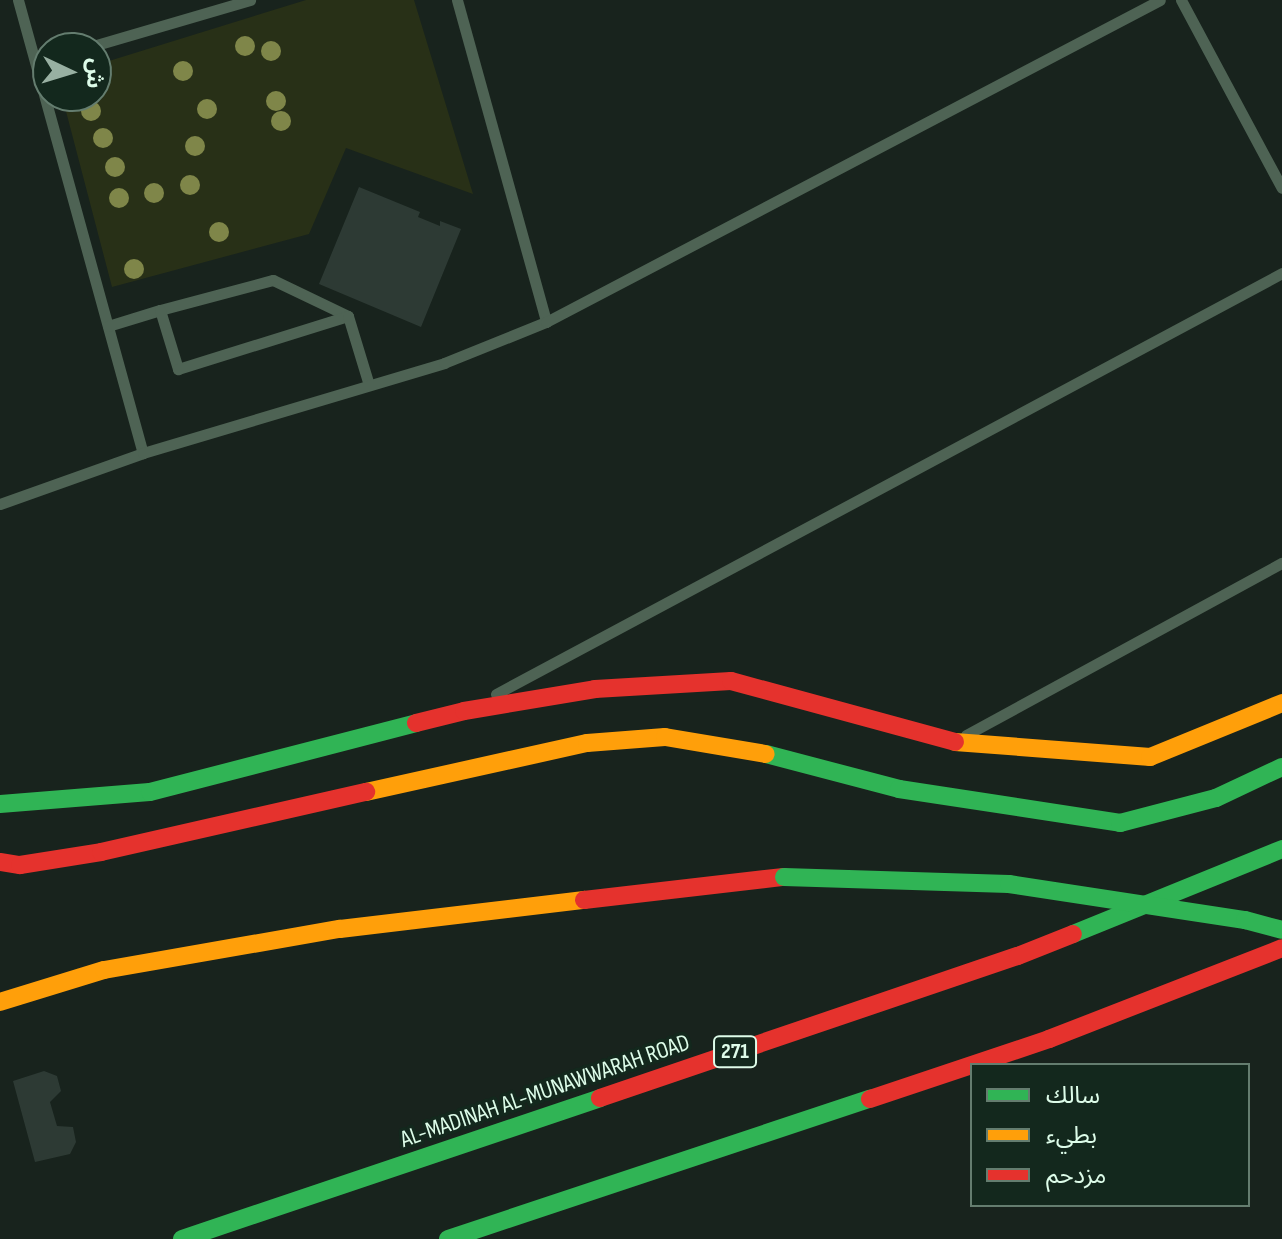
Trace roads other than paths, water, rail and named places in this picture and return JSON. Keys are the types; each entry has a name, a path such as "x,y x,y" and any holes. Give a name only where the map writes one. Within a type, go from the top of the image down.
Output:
{"main road":[{"path":"0,804 150,792 464,711 595,689 731,681 952,742 1150,757 1282,703"},
{"path":"0,862 20,865 101,852 587,743 634,739 665,737 752,750 899,789 1120,823 1216,798 1282,767"},
{"name":"AL-MADINAH AL-MUNAWWARAH ROAD","path":"182,1239 1018,956 1282,849"},
{"path":"0,986 340,929 784,877 1009,884 1245,920 1282,930"},
{"path":"977,1063 1049,1039 1282,948"},
{"path":"0,1002 104,970"},
{"path":"448,1239 970,1065"}],"lane":[{"path":"18,0 32,36"},
{"path":"112,40 250,0"},
{"path":"457,0 546,322"},
{"path":"0,504 143,453 444,363 546,322 1160,0"},
{"path":"1181,0 1282,188"},
{"path":"55,112 143,453"},
{"path":"464,711 1282,273"},
{"path":"108,326 273,280 348,316 369,385"},
{"path":"160,310 178,369 348,316"},
{"path":"952,742 1282,563"}]}
